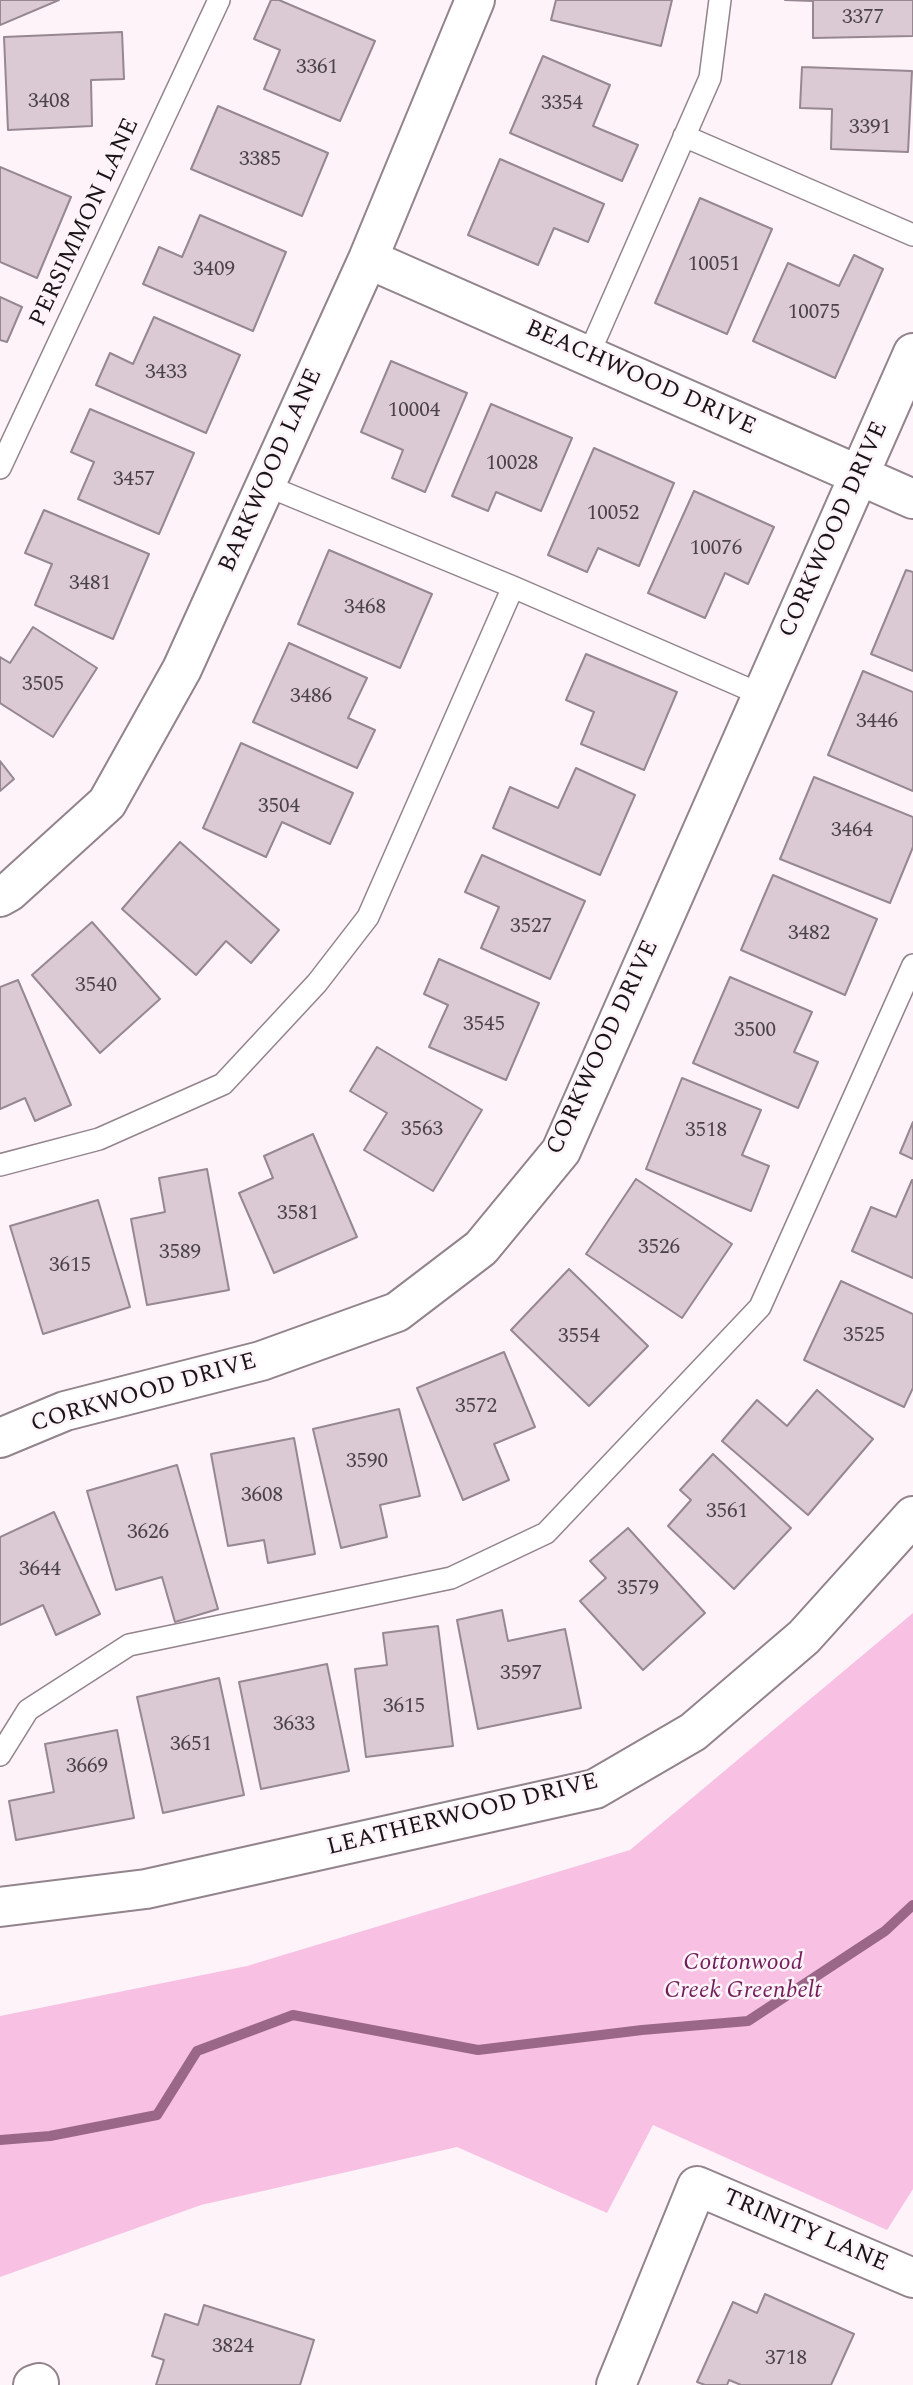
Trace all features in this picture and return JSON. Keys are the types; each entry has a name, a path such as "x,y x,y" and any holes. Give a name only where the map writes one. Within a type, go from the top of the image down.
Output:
{"street":[{"name":"BARKWOOD LANE","path":"0,897 9,892 107,803 182,669 368,258 475,0"},
{"name":"BEACHWOOD DRIVE","path":"368,258 913,499"},
{"name":"CORKWOOD DRIVE","path":"0,1438 65,1411 261,1361 397,1312 481,1248 561,1152 913,353"},
{"name":"LEATHERWOOD DRIVE","path":"0,1907 146,1889 595,1790 693,1732 804,1637 913,1516"},
{"name":"TRINITY LANE","path":"616,2385 697,2186 913,2278"}],"lane":[{"name":"PERSIMMON LANE","path":"0,468 219,0"},
{"path":"588,356 710,78 720,0"},
{"path":"684,136 913,235"},
{"path":"265,485 513,587 762,695"},
{"path":"0,1165 99,1139 223,1084 317,983 368,917 513,587"},
{"path":"0,1755 29,1710 129,1645 451,1578 546,1533 760,1307 913,965"}],"green space":[{"name":"Cottonwood Creek Greenbelt","path":"913,1613 913,2189 887,2230 653,2125 607,2213 457,2147 201,2205 0,2277 0,2016 247,1966 630,1850"}],"building":[{"path":"0,0 59,0 0,25"},
{"path":"271,0 279,0 375,41 340,121 264,89 280,50 254,39"},
{"path":"556,0 672,0 661,46 551,20"},
{"path":"785,0 913,0 913,36 813,38 813,1"},
{"path":"122,32 124,79 91,80 92,126 8,130 4,37"},
{"path":"543,56 610,85 593,126 638,145 622,181 510,133"},
{"path":"802,67 912,71 908,152 831,149 832,109 800,108"},
{"path":"218,106 328,153 302,216 191,169"},
{"path":"500,159 604,204 588,242 554,228 538,265 468,235"},
{"path":"0,167 71,197 37,278 0,262"},
{"path":"700,198 772,229 727,334 655,303"},
{"path":"200,215 286,252 253,331 143,284 159,247 182,257"},
{"path":"854,255 883,269 835,378 753,341 788,263 839,286"},
{"path":"0,297 22,307 7,342 0,340"},
{"path":"154,317 240,355 206,433 96,385 110,353 133,364"},
{"path":"391,361 467,393 425,492 392,478 403,450 361,432"},
{"path":"491,404 572,438 541,511 496,492 488,511 452,496"},
{"path":"90,409 194,453 159,534 78,499 94,462 71,452"},
{"path":"594,448 674,483 639,566 598,548 587,572 548,555"},
{"path":"694,491 774,527 748,584 725,573 705,618 648,593"},
{"path":"44,510 149,554 113,639 35,605 52,564 25,553"},
{"path":"329,550 432,594 400,668 298,624"},
{"path":"906,570 913,572 913,671 871,654"},
{"path":"33,627 97,668 53,737 0,703 0,657 10,663"},
{"path":"289,643 367,678 348,718 375,730 357,768 253,722"},
{"path":"586,654 677,692 644,770 581,744 594,712 566,700"},
{"path":"863,671 913,692 913,791 828,755"},
{"path":"241,743 353,793 330,844 282,822 266,857 203,828"},
{"path":"0,761 14,779 0,791"},
{"path":"576,768 635,795 600,875 493,828 510,787 558,808"},
{"path":"814,777 913,817 913,847 890,903 780,859"},
{"path":"180,842 279,930 251,963 226,941 196,975 122,909"},
{"path":"482,855 585,901 550,979 481,948 499,907 465,892"},
{"path":"773,875 877,919 845,995 741,950"},
{"path":"92,922 160,999 100,1053 32,975"},
{"path":"439,959 539,1003 506,1080 429,1047 448,1005 424,994"},
{"path":"730,977 812,1012 794,1052 818,1062 798,1108 693,1063"},
{"path":"18,980 71,1105 35,1121 25,1098 0,1109 0,987"},
{"path":"377,1047 482,1110 433,1191 364,1150 387,1113 350,1091"},
{"path":"682,1078 761,1110 742,1155 769,1166 751,1211 646,1169"},
{"path":"913,1122 913,1159 900,1153"},
{"path":"313,1134 357,1237 274,1273 239,1193 273,1178 264,1156"},
{"path":"207,1169 229,1290 147,1305 131,1219 165,1212 159,1178"},
{"path":"636,1179 732,1244 682,1318 586,1254"},
{"path":"912,1180 913,1278 852,1251 871,1207 896,1217"},
{"path":"98,1200 130,1307 43,1334 10,1226"},
{"path":"569,1269 648,1346 589,1406 511,1330"},
{"path":"841,1281 913,1314 913,1388 904,1407 804,1360"},
{"path":"504,1352 535,1427 494,1444 509,1480 463,1500 417,1388"},
{"path":"817,1390 873,1439 808,1515 722,1441 757,1400 787,1426"},
{"path":"399,1409 420,1496 380,1505 387,1537 341,1548 313,1429"},
{"path":"294,1438 315,1554 268,1563 264,1540 228,1546 211,1454"},
{"path":"713,1454 791,1528 734,1589 668,1526 691,1500 680,1490"},
{"path":"177,1465 218,1609 175,1622 162,1577 116,1590 87,1491"},
{"path":"54,1512 100,1614 56,1635 43,1605 0,1625 0,1537"},
{"path":"628,1528 705,1613 643,1670 580,1601 606,1578 590,1561"},
{"path":"502,1610 508,1641 565,1629 581,1708 478,1729 457,1620"},
{"path":"438,1626 453,1746 366,1757 355,1669 387,1665 383,1633"},
{"path":"327,1664 349,1771 261,1789 239,1682"},
{"path":"219,1678 244,1795 163,1813 137,1697"},
{"path":"117,1730 134,1818 16,1840 9,1801 54,1792 45,1744"},
{"path":"765,2294 854,2334 831,2385 741,2385 729,2380 727,2385 705,2385 697,2382 733,2302 757,2313"},
{"path":"204,2305 314,2340 300,2385 156,2385 164,2360 152,2356 165,2314 198,2325"}],"waterway":[{"path":"0,2140 50,2136 157,2115 197,2051 293,2015 478,2050 642,2030 748,2021 885,1931 913,1905"}]}
